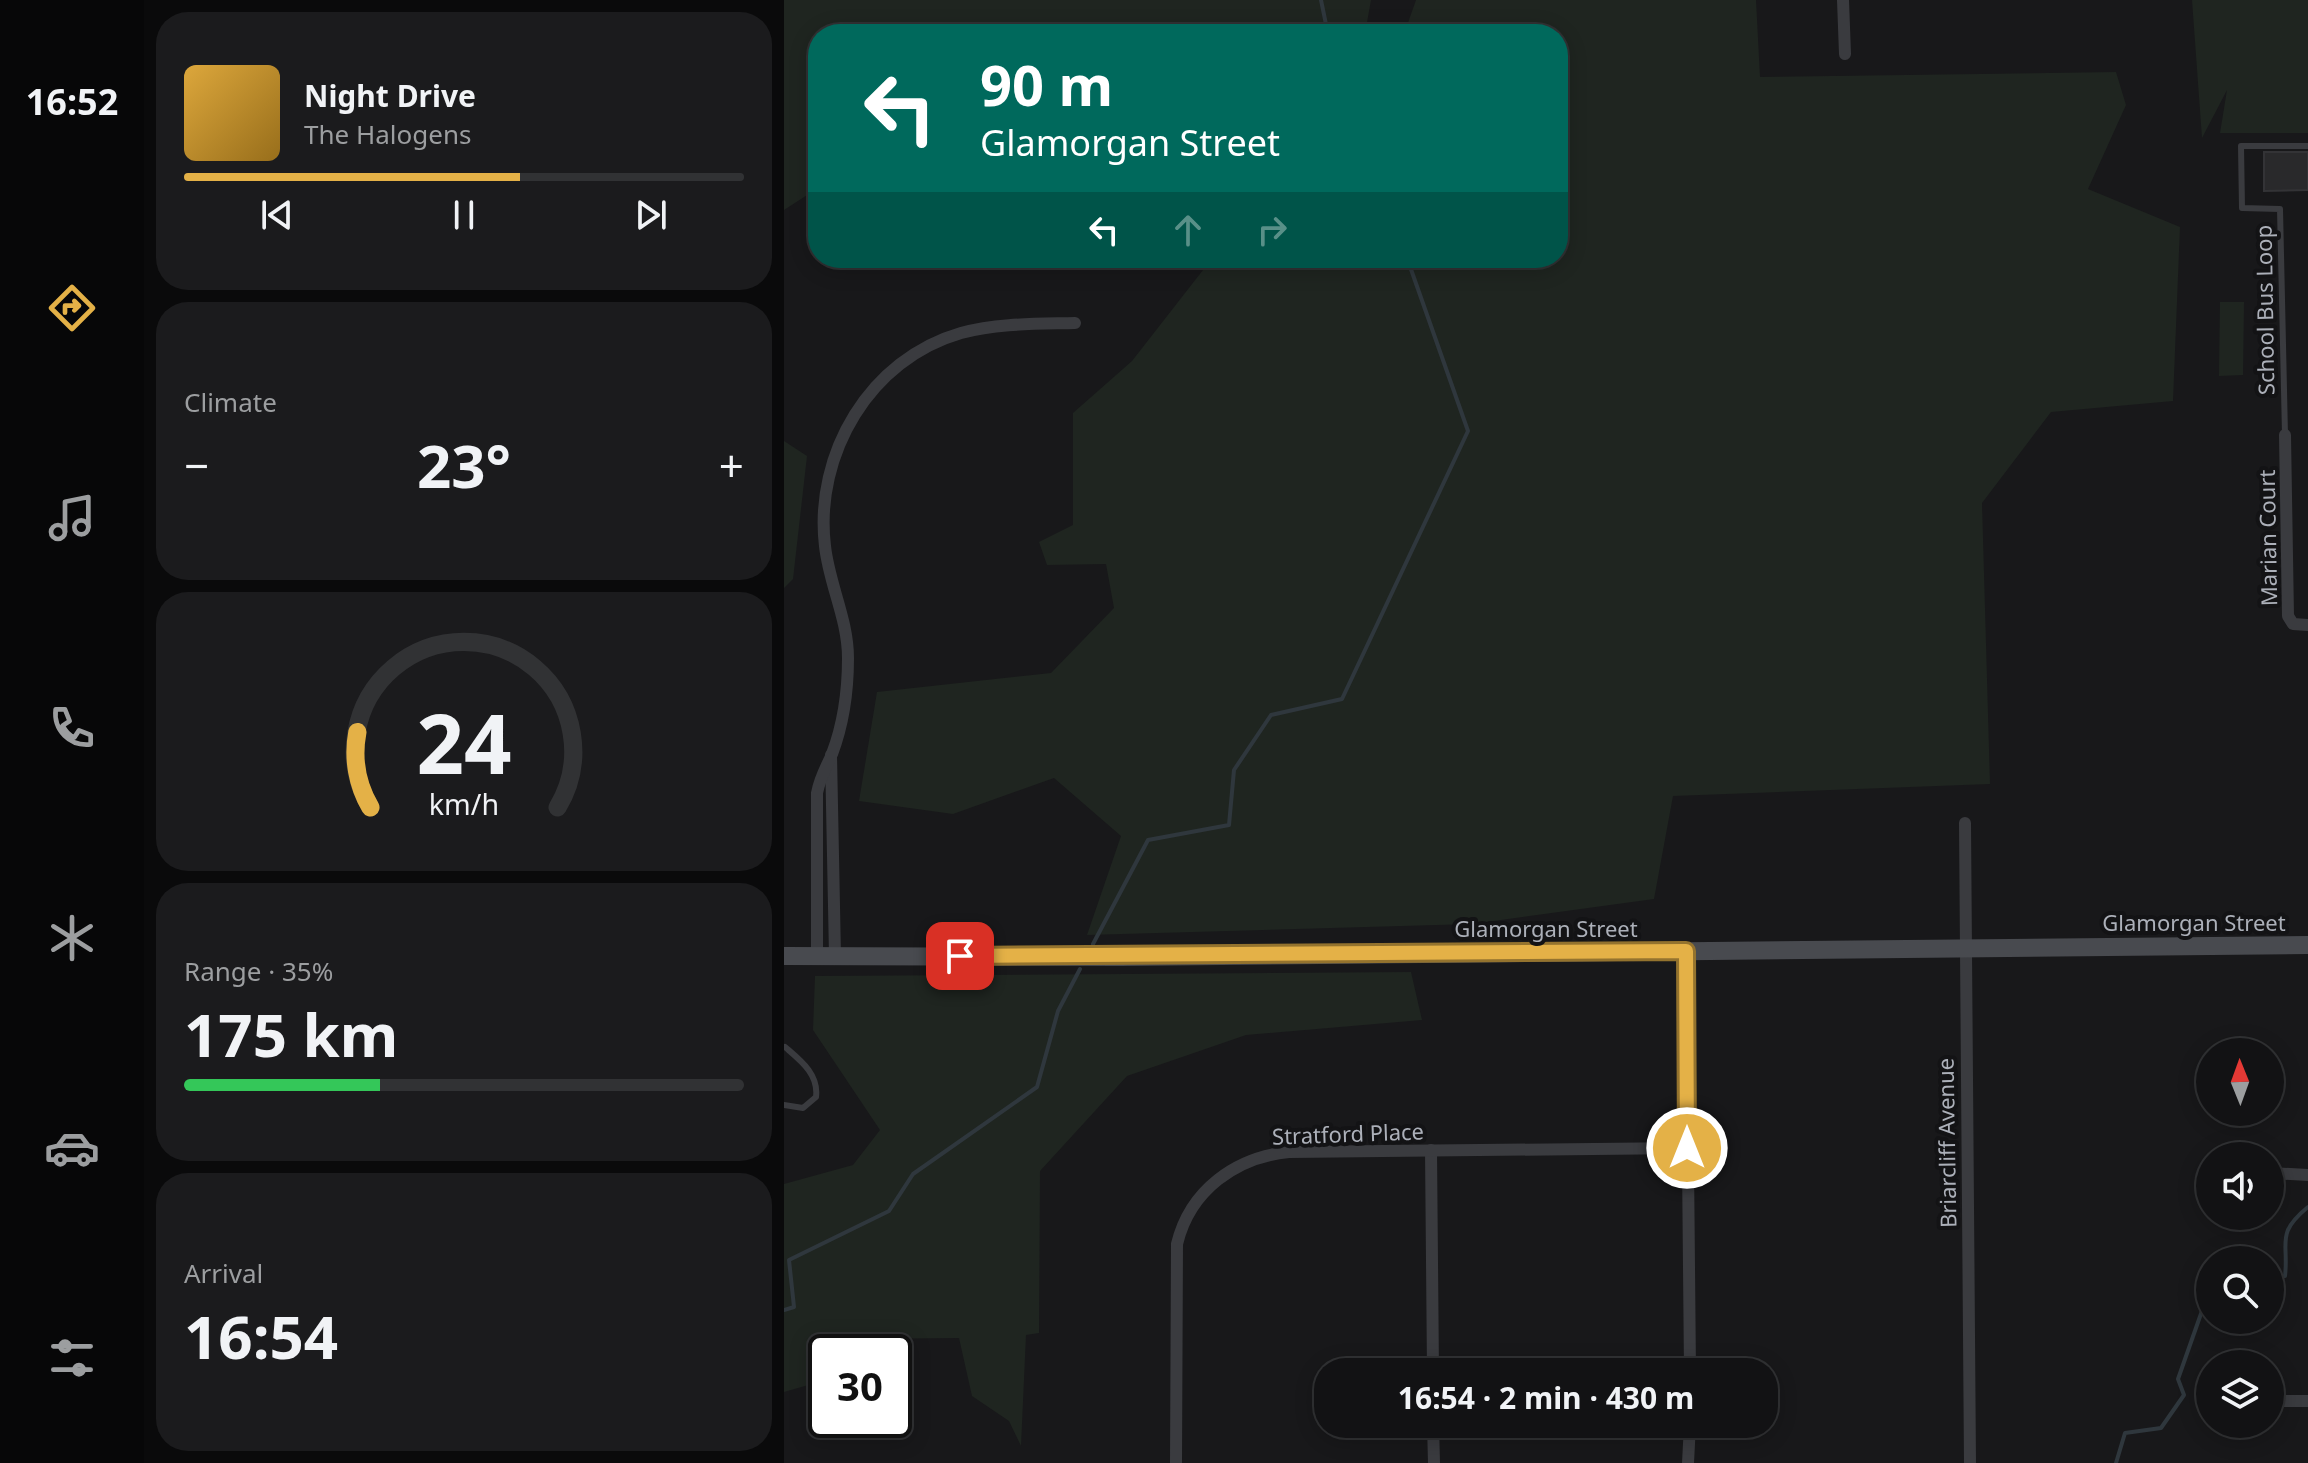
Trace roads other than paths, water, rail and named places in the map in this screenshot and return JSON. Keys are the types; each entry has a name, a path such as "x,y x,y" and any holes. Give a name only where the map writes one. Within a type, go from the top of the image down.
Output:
{"street":[{"path":"1843,0 1845,54"},
{"path":"826,956 832,850 831,755 844,704 849,661 846,629 826,555 823,514 833,457 845,429 884,379 936,342 988,327 1075,323"},
{"name":"Marian Court","path":"2285,435 2288,616 2293,624 2308,625"},
{"path":"826,956 817,850 818,785 831,755"},
{"name":"Briarcliff Avenue","path":"1965,823 1970,1463"},
{"path":"817,850 832,850"},
{"name":"Glamorgan Street","path":"784,956 1055,957 2308,945"},
{"path":"1686,951 1690,1358"},
{"name":"Stratford Place","path":"1176,1463 1175,1254 1179,1234 1199,1198 1230,1170 1268,1154 1687,1148"},
{"path":"1431,1150 1433,1358"},
{"path":"2284,1174 2308,1175"},
{"path":"2284,1401 2308,1401"},
{"path":"1433,1438 1434,1463"},
{"path":"1688,1463 1689,1438"}],"lane":[{"name":"School Bus Loop","path":"2285,435 2280,209 2242,208 2241,146 2308,146"},
{"path":"784,1105 803,1108 816,1097 817,1087 803,1063 785,1047"}],"waterway":[{"path":"1321,0 1326,24"},
{"path":"1093,944 1148,840 1229,825 1234,770 1271,715 1342,699 1468,431 1411,268"},
{"path":"784,1310 794,1307 789,1260 889,1211 913,1174 1037,1087 1058,1011 1080,969"},
{"path":"2284,1276 2287,1232 2308,1207"},
{"path":"2116,1463 2125,1433 2161,1428 2184,1395 2178,1379 2196,1328"}]}
